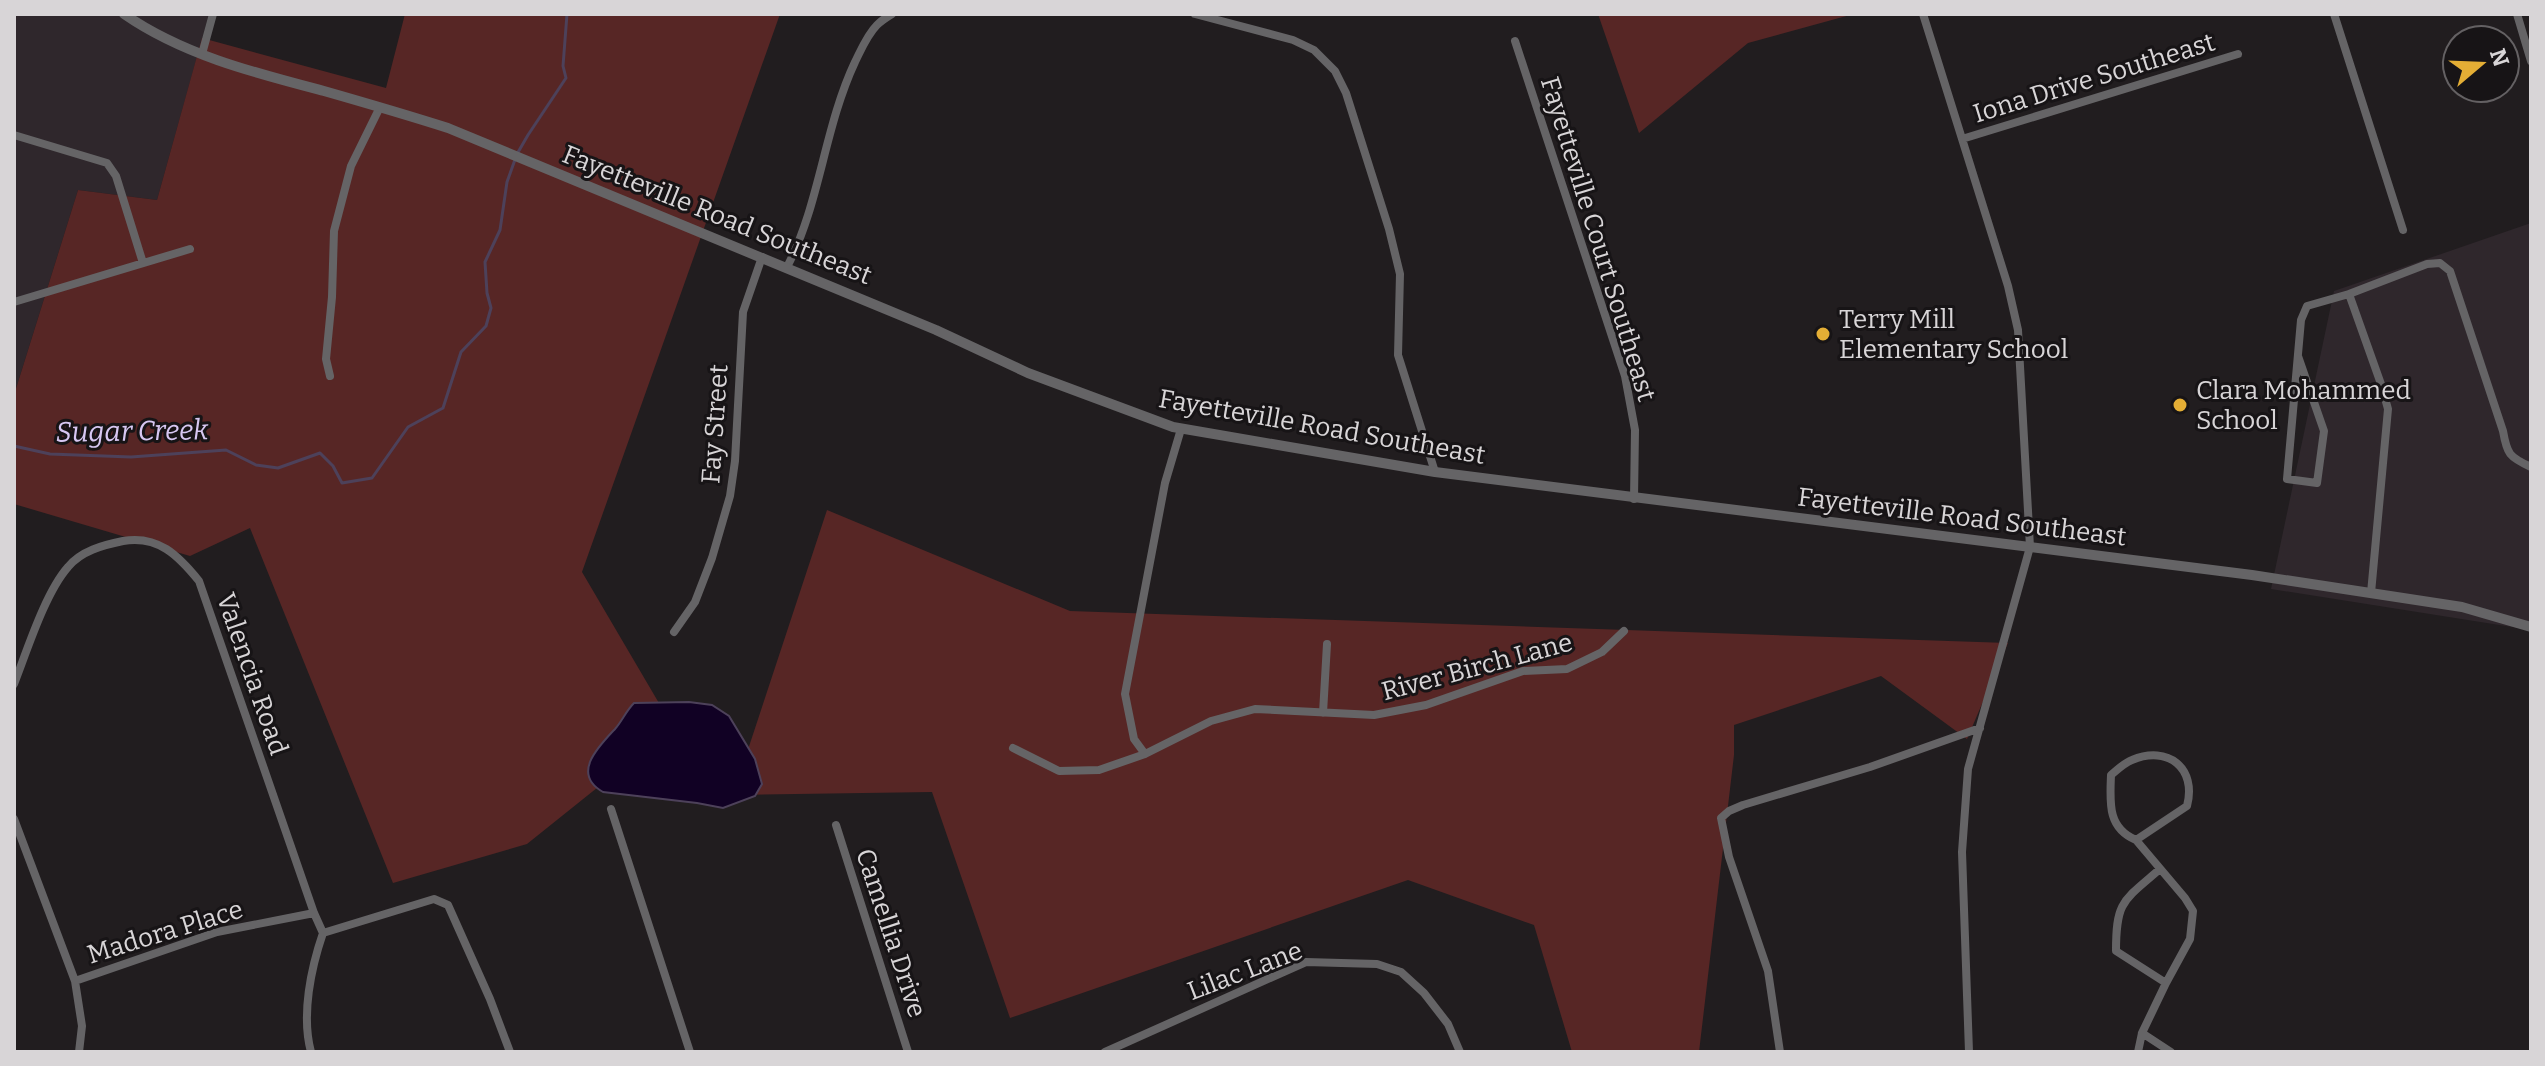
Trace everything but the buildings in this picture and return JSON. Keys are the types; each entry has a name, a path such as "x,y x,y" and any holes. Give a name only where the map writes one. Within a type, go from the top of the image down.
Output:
{"street":[{"name":"Fayetteville Road Southeast","path":"124,14 163,37 253,72 448,128 787,267 1028,373 1181,429 1435,472 2252,575 2462,607 2531,627"},
{"path":"202,54 213,14"},
{"path":"787,267 799,244 832,122 850,74 876,25 892,14"},
{"path":"1195,14 1293,40 1314,50 1335,71 1346,93 1389,229 1400,274 1398,355 1435,472"},
{"path":"1923,14 2008,286 2018,330 2030,547 1968,769 1962,852 1969,1052"},
{"path":"2334,14 2403,230"},
{"path":"2517,14 2531,61"},
{"name":"Fayetteville Court Southeast","path":"1515,41 1625,376 1635,430 1634,499"},
{"name":"Iona Drive Southeast","path":"1962,139 2238,54"},
{"path":"330,376 326,359 334,231 351,166 380,107"},
{"path":"14,135 107,163 116,176 143,263"},
{"path":"14,302 190,249"},
{"name":"Fay Street","path":"674,632 695,602 730,496 735,461 741,325 762,257"},
{"path":"2298,356 2324,431 2317,483 2287,479 2301,320 2307,306 2349,294 2427,264 2440,263 2450,271 2503,431 2507,452 2531,467"},
{"path":"2349,294 2388,409 2371,593"},
{"path":"1145,754 1134,739 1125,694 1165,483 1181,429"},
{"name":"Valencia Road","path":"14,684 51,596 67,568 80,556 109,544 145,540 162,544 182,559 199,581 323,933"},
{"name":"River Birch Lane","path":"1013,748 1059,771 1099,770 1145,754 1211,721 1255,709 1374,715 1426,705 1523,671 1567,669 1602,652 1624,631"},
{"path":"1323,713 1327,644"},
{"path":"1780,1052 1768,971 1729,857 1721,818 1743,805 1870,767 1980,728"},
{"path":"2136,840 2187,806 2190,795 2187,771 2173,759 2148,756 2130,761 2111,775 2112,818 2126,836 2136,840 2193,911 2190,939 2142,1033 2138,1052"},
{"path":"611,809 690,1052"},
{"path":"14,819 75,981 82,1026 79,1052"},
{"name":"Camellia Drive","path":"836,825 908,1052"},
{"path":"2160,869 2120,907 2116,924 2116,951 2166,983"},
{"path":"311,1052 307,1017 316,955 323,933 434,899 448,905 510,1052"},
{"name":"Madora Place","path":"75,981 217,932 314,913"},
{"name":"Lilac Lane","path":"1105,1052 1127,1048 1230,995 1306,962 1377,964 1401,972 1424,993 1448,1024 1460,1052"},
{"path":"2142,1033 2171,1052"}],"shaded area":[{"path":"14,14 209,14 157,200 78,190 14,395"},
{"path":"405,14 780,14 582,572 673,727 527,844 393,883 250,528 190,556 14,504 14,395 78,190 157,200 202,38 386,88"},
{"path":"1598,14 1850,15 1748,43 1639,133"},
{"path":"2531,223 2531,630 2271,589 2334,291"},
{"path":"827,510 1070,611 2008,643 1967,739 1881,676 1734,725 1734,755 1699,1052 1572,1052 1534,925 1408,880 1010,1018 932,792 733,795"},
{"path":"689,702 712,705 729,716 755,759 762,784 755,796 723,808 603,792 594,785 588,769 591,760 634,703"}],"waterway":[{"name":"Sugar Creek","path":"14,446 50,454 131,457 226,450 256,465 278,468 320,453 333,466 342,483 372,478 408,427 443,408 461,352 486,326 491,308 485,262 500,230 507,182 517,154 566,78 563,66 567,14"}],"place":[{"name":"Terry Mill Elementary School","path":"1823,334"},
{"name":"Clara Mohammed School","path":"2180,405"}]}
